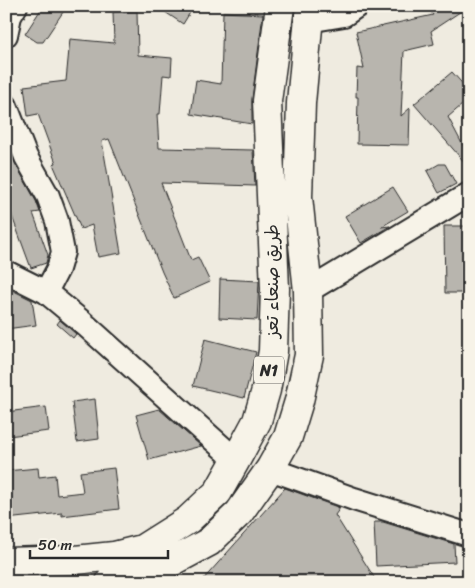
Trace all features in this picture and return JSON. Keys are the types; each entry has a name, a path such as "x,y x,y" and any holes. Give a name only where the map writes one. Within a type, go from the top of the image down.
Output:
{"highway":[{"name":"طريق صنعاء تعز","path":"151,568 188,520 218,492 256,421 266,390 272,351 275,289 267,101 280,6"},
{"name":"طريق صنعاء تعز","path":"110,582 151,568 209,542 239,513 270,469 288,437 299,401 309,355 308,291 298,198 300,103 309,14"},
{"name":"طريق صنعاء تعز","path":"6,562 75,560 114,556 151,568"}],"street":[{"path":"6,35 10,16 16,6"},
{"path":"309,14 344,15 357,6"},
{"path":"6,106 26,157 48,196 57,221 62,252 58,269 46,292"},
{"path":"308,291 469,194"},
{"path":"6,272 46,292 236,460"},
{"path":"270,469 354,499 469,535"}],"building":[{"path":"43,6 67,6 43,42 37,42 25,34"},
{"path":"156,6 194,6 183,24"},
{"path":"427,6 469,6 431,31 434,44 404,51 401,116 410,108 409,145 357,144 357,68 364,69 356,32 433,15"},
{"path":"137,11 138,55 172,58 171,76 163,75 160,114 157,114 159,148 253,150 255,186 161,183 191,260 198,257 210,282 174,298 109,139 102,141 121,253 98,257 92,225 81,229 53,164 56,163 38,114 28,116 24,86 66,81 70,39 114,43 113,12"},
{"path":"223,12 263,14 252,99 252,124 191,114 196,80 221,84"},
{"path":"452,72 469,91 469,99 448,117 469,157 469,162 466,164 414,104"},
{"path":"6,143 40,212 33,213 48,255 46,263 31,268 13,219 6,188"},
{"path":"439,164 445,164 456,184 439,193 427,171"},
{"path":"393,187 408,211 381,227 390,226 361,243 345,216"},
{"path":"444,226 469,226 469,293 445,293"},
{"path":"220,279 259,281 257,320 219,318"},
{"path":"6,287 32,300 36,325 6,329"},
{"path":"60,320 76,334 73,338 57,324"},
{"path":"205,339 256,352 244,398 193,386"},
{"path":"95,399 99,439 77,442 72,402"},
{"path":"46,407 49,431 8,436 6,412"},
{"path":"159,409 201,446 149,460 136,415"},
{"path":"38,468 39,477 55,475 57,495 83,492 80,472 114,468 119,509 62,516 62,513 6,519 6,471"},
{"path":"285,488 340,508 335,515 377,582 201,582"},
{"path":"374,522 383,522 454,544 455,562 376,566"}]}
